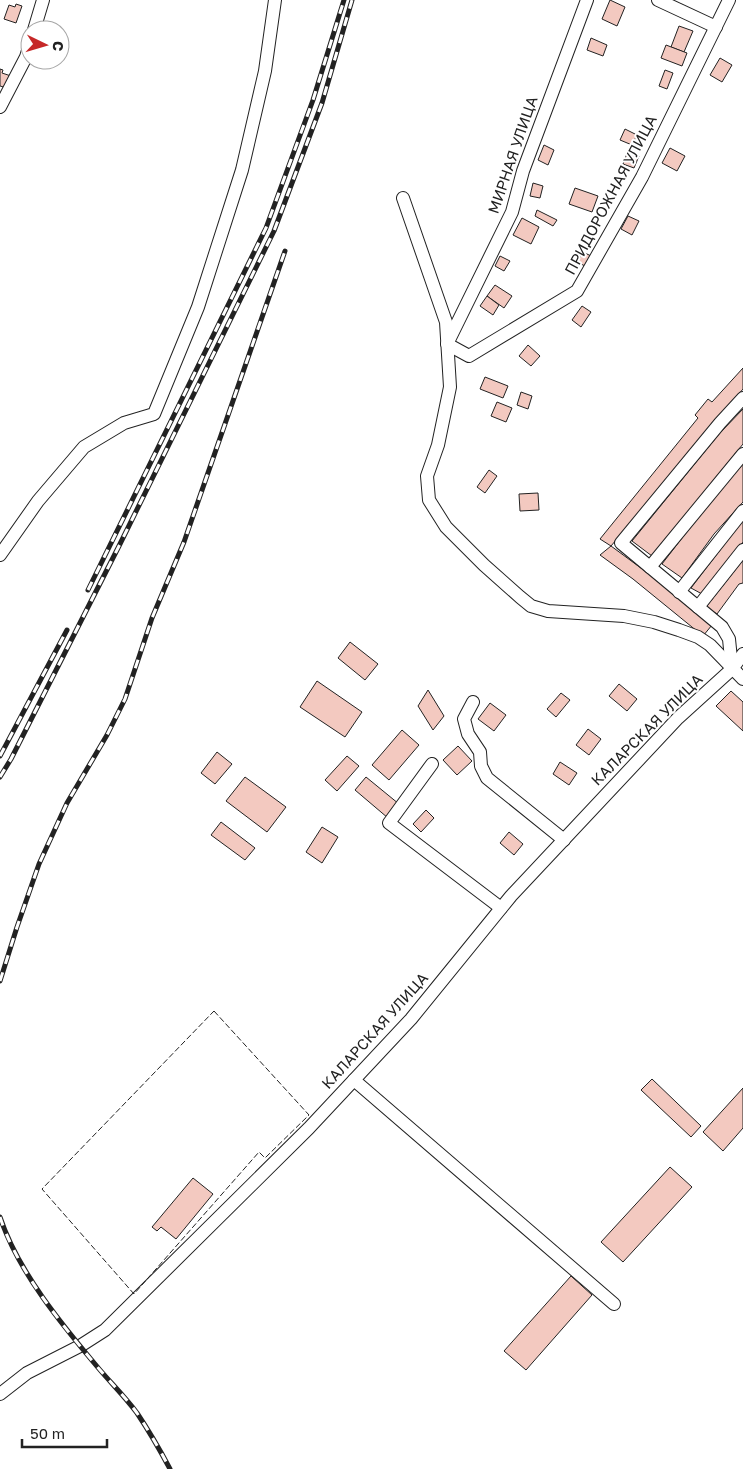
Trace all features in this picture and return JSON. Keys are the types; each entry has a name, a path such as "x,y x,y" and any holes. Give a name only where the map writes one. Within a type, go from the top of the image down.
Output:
{"street":[{"path":"37,20 43,0"},
{"path":"0,555 38,501 84,447 124,423 154,414 198,307 242,170 265,71 275,0"},
{"name":"МИРНАЯ УЛИЦА","path":"447,344 512,212 523,171 587,0"},
{"path":"658,0 716,27"},
{"name":"ПРИДОРОЖНАЯ УЛИЦА","path":"447,344 469,356 578,291 642,177 729,0"},
{"path":"0,107 20,68"},
{"path":"403,198 446,322 450,388 438,445 427,476 429,500 446,527 484,565 531,606 548,611 624,616 662,624 698,637 710,645 720,653 732,670 743,680"},
{"path":"732,670 729,639 722,627 621,543 720,423 743,398"},
{"path":"650,567 743,454"},
{"path":"680,592 743,511"},
{"path":"698,607 743,550"},
{"name":"КАЛАРСКАЯ УЛИЦА","path":"0,1394 27,1373 80,1346 105,1330 309,1128 411,1019 501,908 678,718 732,670 743,654"},
{"path":"473,702 464,719 468,734 480,752 481,766 486,778 564,840"},
{"path":"432,764 388,823 501,908"},
{"path":"354,1080 614,1304"}],"building":[{"path":"610,0 625,7 617,26 602,19"},
{"path":"16,4 22,6 16,23 4,19 9,5 15,7"},
{"path":"679,26 693,31 684,52 671,47"},
{"path":"591,38 607,45 603,56 587,50"},
{"path":"666,45 687,53 682,66 661,58"},
{"path":"720,58 732,65 722,82 710,75"},
{"path":"0,69 3,70 2,73 11,76 7,88 0,86"},
{"path":"665,70 673,73 667,89 659,86"},
{"path":"625,129 637,135 632,145 620,140"},
{"path":"544,145 554,150 548,165 538,160"},
{"path":"670,148 685,156 677,171 662,163"},
{"path":"628,151 639,156 634,168 623,164"},
{"path":"533,183 543,186 540,198 530,196"},
{"path":"575,188 598,196 592,212 569,204"},
{"path":"537,210 557,220 553,226 535,216"},
{"path":"628,216 639,221 632,235 621,229"},
{"path":"522,218 539,227 531,244 513,235"},
{"path":"583,252 591,256 585,266 577,262"},
{"path":"500,256 510,261 504,271 495,266"},
{"path":"495,285 512,296 504,308 487,296"},
{"path":"487,296 499,305 493,315 480,306"},
{"path":"582,306 591,312 581,327 572,320"},
{"path":"528,345 540,356 531,366 519,356"},
{"path":"743,368 743,389 611,546 600,539 698,418 695,415 708,399 712,402"},
{"path":"485,377 508,386 503,398 480,389"},
{"path":"521,392 532,396 528,409 517,405"},
{"path":"497,402 512,408 506,422 491,416"},
{"path":"743,409 743,444 652,556 632,541 719,434"},
{"path":"743,464 743,502 714,534 682,578 662,564 715,495"},
{"path":"489,470 497,476 485,493 477,487"},
{"path":"538,493 539,510 520,511 519,494"},
{"path":"743,520 743,542 702,594 691,588"},
{"path":"611,546 712,625 703,636 633,579 600,555"},
{"path":"743,560 743,583 739,584 717,614 706,607"},
{"path":"350,642 378,664 365,680 338,658"},
{"path":"317,681 362,712 345,737 300,707"},
{"path":"619,684 637,699 627,711 609,696"},
{"path":"428,690 444,716 433,730 418,706"},
{"path":"731,691 743,702 743,731 716,706"},
{"path":"561,693 570,700 556,717 547,709"},
{"path":"490,703 506,715 494,731 478,719"},
{"path":"588,729 601,739 589,755 576,745"},
{"path":"402,730 419,745 389,780 372,765"},
{"path":"458,746 472,761 457,775 443,760"},
{"path":"217,752 232,764 215,784 201,773"},
{"path":"347,756 359,766 337,791 325,780"},
{"path":"560,762 577,773 569,785 553,774"},
{"path":"245,777 286,807 267,832 226,801"},
{"path":"366,777 399,804 388,818 355,790"},
{"path":"426,810 434,818 421,832 413,824"},
{"path":"221,822 255,848 245,860 211,835"},
{"path":"322,827 338,837 322,863 306,852"},
{"path":"509,832 523,844 514,855 500,843"},
{"path":"652,1079 701,1126 691,1137 641,1090"},
{"path":"743,1088 743,1128 723,1151 703,1132"},
{"path":"670,1167 692,1187 623,1262 601,1242"},
{"path":"193,1178 213,1194 176,1239 161,1227 157,1231 152,1227"},
{"path":"571,1276 592,1295 526,1370 504,1351"}],"railway":[{"path":"88,590 266,228 313,100 344,0"},
{"path":"0,777 11,759 119,546 274,231 322,103 352,0"},
{"path":"0,981 39,864 67,803 107,735 125,699 152,618 184,542 285,251"},
{"path":"0,756 67,630"},
{"path":"0,1217 18,1258 43,1298 71,1335 137,1413 170,1469"}],"fence":[{"path":"214,1011 309,1115 265,1158 259,1152 134,1294 42,1189 214,1011"}]}
